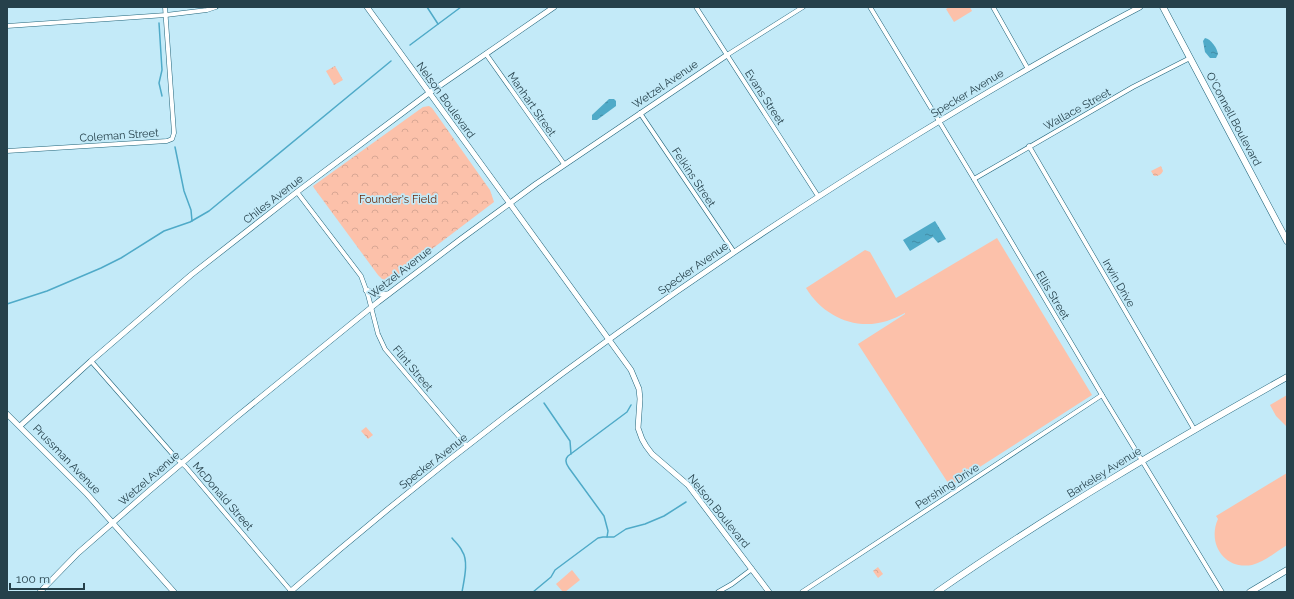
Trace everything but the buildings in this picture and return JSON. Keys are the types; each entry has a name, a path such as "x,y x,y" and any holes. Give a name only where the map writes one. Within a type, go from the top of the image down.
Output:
{"main road":[{"name":"O'Connell Boulevard","path":"1163,7 1287,241"},
{"name":"Barkeley Avenue","path":"937,592 972,568 1142,460 1287,377"},
{"path":"1250,592 1287,570"}],"street":[{"name":"Coleman Street","path":"7,151 167,141 172,139 174,133 165,7"},
{"path":"7,26 166,15 208,10 216,7"},
{"name":"Nelson Boulevard","path":"367,7 631,370 637,383 640,399 638,428 646,446 652,454 688,486 769,592"},
{"name":"Chiles Avenue","path":"20,426 91,361 191,275 297,192 429,93 554,7"},
{"name":"Evans Street","path":"696,7 818,196"},
{"name":"Wetzel Avenue","path":"40,592 78,553 181,463 371,307 564,164 727,55 803,7"},
{"name":"Ellis Street","path":"870,7 1102,395 1222,592"},
{"path":"993,7 1028,69"},
{"name":"Specker Avenue","path":"291,592 388,509 467,446 608,340 734,252 818,196 939,121 1028,69 1140,7"},
{"name":"Manhart Street","path":"486,54 564,164"},
{"name":"Wallace Street","path":"974,179 1133,87 1190,58"},
{"name":"Felkins Street","path":"640,113 734,252"},
{"name":"Irwin Drive","path":"1029,146 1194,429"},
{"name":"Flint Street","path":"297,192 361,276 378,334 385,349 467,446"},
{"path":"366,290 379,294 389,294"},
{"name":"McDonald Street","path":"91,361 191,473 291,592"},
{"name":"Pershing Drive","path":"802,592 1102,395"},
{"name":"Prussman Avenue","path":"7,414 82,489 174,592"},
{"path":"718,592 732,584 752,569"}],"green space":[{"path":"949,7 970,7 972,11 954,22 946,9"},
{"path":"335,66 343,80 334,85 326,71"},
{"name":"Founder's Field","path":"429,106 432,108 490,190 494,202 391,280 384,281 378,275 313,186 423,107"},
{"path":"1161,166 1163,171 1160,175 1154,176 1151,171"},
{"path":"997,238 1092,395 950,486 858,344 905,313 875,324 852,322 841,319 821,306 806,288 865,250 870,252 896,298"},
{"path":"1287,395 1287,427 1276,416 1270,405"},
{"path":"366,427 373,435 368,439 361,431"},
{"path":"1287,473 1287,545 1265,559 1252,565 1233,563 1226,559 1220,553 1215,537 1215,528 1218,519 1216,516"},
{"path":"878,567 883,574 878,578 873,571"},
{"path":"572,570 580,580 563,592 556,584"}],"water":[{"path":"1205,38 1215,47 1218,54 1216,58 1210,58 1205,52 1203,41"},
{"path":"609,99 614,99 616,101 616,106 597,120 592,120 592,115"},
{"path":"935,221 946,239 938,243 933,237 910,251 903,240"}],"waterway":[{"path":"427,7 438,24"},
{"path":"410,45 461,7"},
{"path":"159,23 162,70 159,83 162,96"},
{"path":"7,304 47,291 101,268 121,258 164,231 190,222 209,211 391,61"},
{"path":"175,147 184,191 191,210 192,221"},
{"path":"544,403 570,441 571,454"},
{"path":"607,537 608,531 604,516 566,464 566,460 568,456 627,412 631,405"},
{"path":"533,592 551,577 555,570 598,538 614,537 626,529 645,524 664,516 686,502"},
{"path":"452,538 461,549 466,565 462,592"}]}
